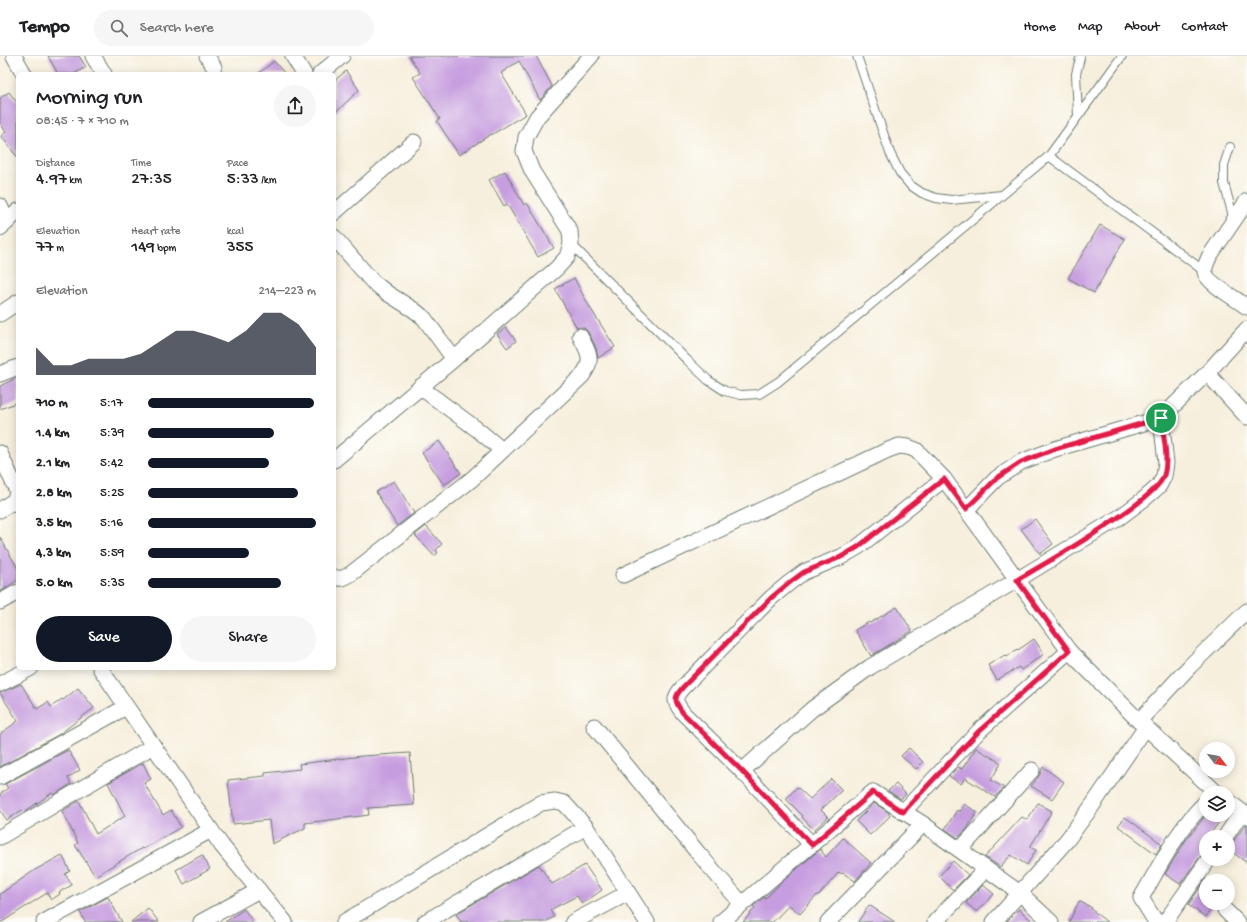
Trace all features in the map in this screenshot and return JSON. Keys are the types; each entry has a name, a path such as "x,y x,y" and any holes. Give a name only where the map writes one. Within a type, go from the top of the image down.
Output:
{"street":[{"path":"14,56 23,72"},
{"path":"93,56 103,72"},
{"path":"293,56 303,72"},
{"path":"322,72 342,56"},
{"path":"336,458 454,359 558,268 567,257 572,244 570,231 532,171 524,151 526,137 537,117 591,56"},
{"path":"336,212 414,142"},
{"path":"1247,201 1209,257 1204,271 1211,282 1247,307"},
{"path":"0,206 4,225"},
{"path":"4,225 16,213"},
{"path":"336,239 372,281 424,318 454,359"},
{"path":"0,314 16,303"},
{"path":"966,509 997,478 1021,462 1055,449 1161,418 1207,373 1247,329"},
{"path":"336,578 344,578 352,573 472,478 582,376 590,362 590,354 580,336"},
{"path":"0,374 16,368"},
{"path":"1207,373 1247,417"},
{"path":"420,387 478,430 502,450"},
{"path":"742,771 812,709 870,667 1120,517 1144,499 1159,486 1164,476 1166,463 1161,418"},
{"path":"623,575 888,450 899,446 908,447 916,450 944,479 1069,651 1142,724 1209,786"},
{"path":"0,453 16,494"},
{"path":"812,845 742,771 683,713 676,704 675,699 678,693 771,598 789,583 804,572 841,557 858,547 944,479"},
{"path":"0,510 16,498"},
{"path":"0,602 16,593"},
{"path":"994,922 1067,840 1092,806 1142,724 1190,666 1247,612"},
{"path":"903,812 979,731 1069,651"},
{"path":"0,684 27,670"},
{"path":"101,670 222,846 285,922"},
{"path":"0,777 126,707"},
{"path":"594,726 698,853 742,904"},
{"path":"0,837 153,746"},
{"path":"960,850 1032,770"},
{"path":"721,922 873,792 923,824 1020,893 1052,922"},
{"path":"344,922 542,803 555,801 564,804 586,827 647,922"},
{"path":"1231,830 1245,814 1235,806"},
{"path":"1156,922 1141,898 1174,843 1199,809"},
{"path":"828,922 923,824"},
{"path":"425,922 586,827"},
{"path":"44,922 211,830"},
{"path":"1166,922 1205,866"},
{"path":"934,922 986,869"},
{"path":"201,922 259,890"},
{"path":"573,922 628,893"},
{"path":"1225,910 1237,922"}],"lane":[{"path":"857,56 890,153 900,173 910,186 922,193 936,198 951,200 1002,195"},
{"path":"572,244 686,360 708,380 725,391 741,395 759,394 778,382 1049,156 1122,56"},
{"path":"1078,116 1076,74 1080,58"},
{"path":"1230,147 1224,165 1224,183 1234,220"},
{"path":"1049,156 1204,271"}],"building":[{"path":"48,56 79,56 86,67 77,72 57,72"},
{"path":"409,56 536,56 552,86 540,100 519,61 501,73 526,114 491,134 459,155 437,121 440,119 413,77 420,73"},
{"path":"274,61 283,72 260,72"},
{"path":"346,71 359,90 336,112 336,79"},
{"path":"9,92 16,101 16,155 1,136 6,132 0,123 0,98"},
{"path":"505,171 524,205 527,203 554,248 538,257 507,204 504,206 489,180"},
{"path":"1100,225 1125,239 1094,293 1068,278"},
{"path":"574,278 589,306 615,347 598,358 596,348 588,332 584,328 577,328 555,289"},
{"path":"506,327 516,341 507,348 497,334"},
{"path":"16,378 16,403 0,409 0,386"},
{"path":"439,441 461,473 444,485 422,453"},
{"path":"394,481 414,513 397,526 376,492"},
{"path":"1035,519 1053,544 1040,554 1021,529"},
{"path":"426,526 442,544 436,550 438,553 434,556 415,535"},
{"path":"0,537 16,565 16,581 0,592"},
{"path":"897,607 912,631 871,656 855,630"},
{"path":"1034,639 1044,654 1021,670 1019,667 997,680 988,665 1005,655 1007,657"},
{"path":"21,684 37,709 48,702 51,707 78,688 94,708 58,735 0,767 0,734 18,721 0,693"},
{"path":"909,748 923,762 916,769 901,756"},
{"path":"976,748 1001,763 991,780 1004,788 995,797 965,778 961,784 949,776 958,767 962,769"},
{"path":"68,750 80,770 68,778 71,784 54,795 52,793 24,812 22,810 7,820 0,810 0,794 8,788 5,784"},
{"path":"410,753 414,805 368,808 369,815 305,823 305,828 272,844 269,820 233,824 228,780 265,776 265,773 300,769 299,764 362,756"},
{"path":"143,763 151,779 144,783 163,815 171,810 181,827 95,876 75,845 78,843 62,811 79,801 96,834 125,816 108,783"},
{"path":"1043,767 1064,782 1052,799 1031,786 1039,776"},
{"path":"831,779 842,790 821,810 828,817 814,830 802,817 803,816 786,799 797,787 810,799"},
{"path":"896,784 906,794 901,799 888,791"},
{"path":"874,803 888,812 890,816 870,835 856,821"},
{"path":"1038,803 1052,811 1030,847 1036,850 1027,865 1011,855 1000,867 985,857 1022,817 1027,820"},
{"path":"964,804 977,812 967,829 958,838 945,829 957,810 960,812"},
{"path":"1125,817 1162,844 1156,854 1118,826"},
{"path":"1200,822 1219,822 1213,830 1199,830 1199,858 1180,884 1165,874 1186,840"},
{"path":"1245,825 1247,825 1247,863 1235,854 1235,839"},
{"path":"843,838 871,863 855,881 839,872 800,914 789,905 773,922 743,922 755,908 753,906 764,897 765,899 820,849 826,857"},
{"path":"62,855 70,871 65,874 72,885 59,892 60,894 51,900 47,893 0,922 0,894 35,870"},
{"path":"202,855 210,869 184,884 176,870"},
{"path":"953,861 968,875 953,890 939,876"},
{"path":"539,865 552,884 585,865 602,890 582,904 577,896 550,910 554,917 545,922 461,922 456,914"},
{"path":"983,885 994,894 977,912 966,903"},
{"path":"1199,889 1199,910 1210,910 1206,917 1188,905"},
{"path":"108,897 122,922 85,922 80,912"},
{"path":"1079,901 1092,908 1091,909 1107,922 1069,922"},
{"path":"869,905 895,922 858,922"},
{"path":"148,908 159,922 131,922"},
{"path":"244,909 253,922 225,922"},
{"path":"1019,909 1033,922 1006,922"}],"route":[{"path":"1161,418 1166,463 1164,476 1159,486 1120,517 1017,580 1069,651 979,731 903,812 873,792 812,845 742,771 683,713 676,704 675,699 683,687 771,598 804,572 841,557 858,547 944,479 966,509 997,478 1021,462 1055,449 1161,418"}]}
